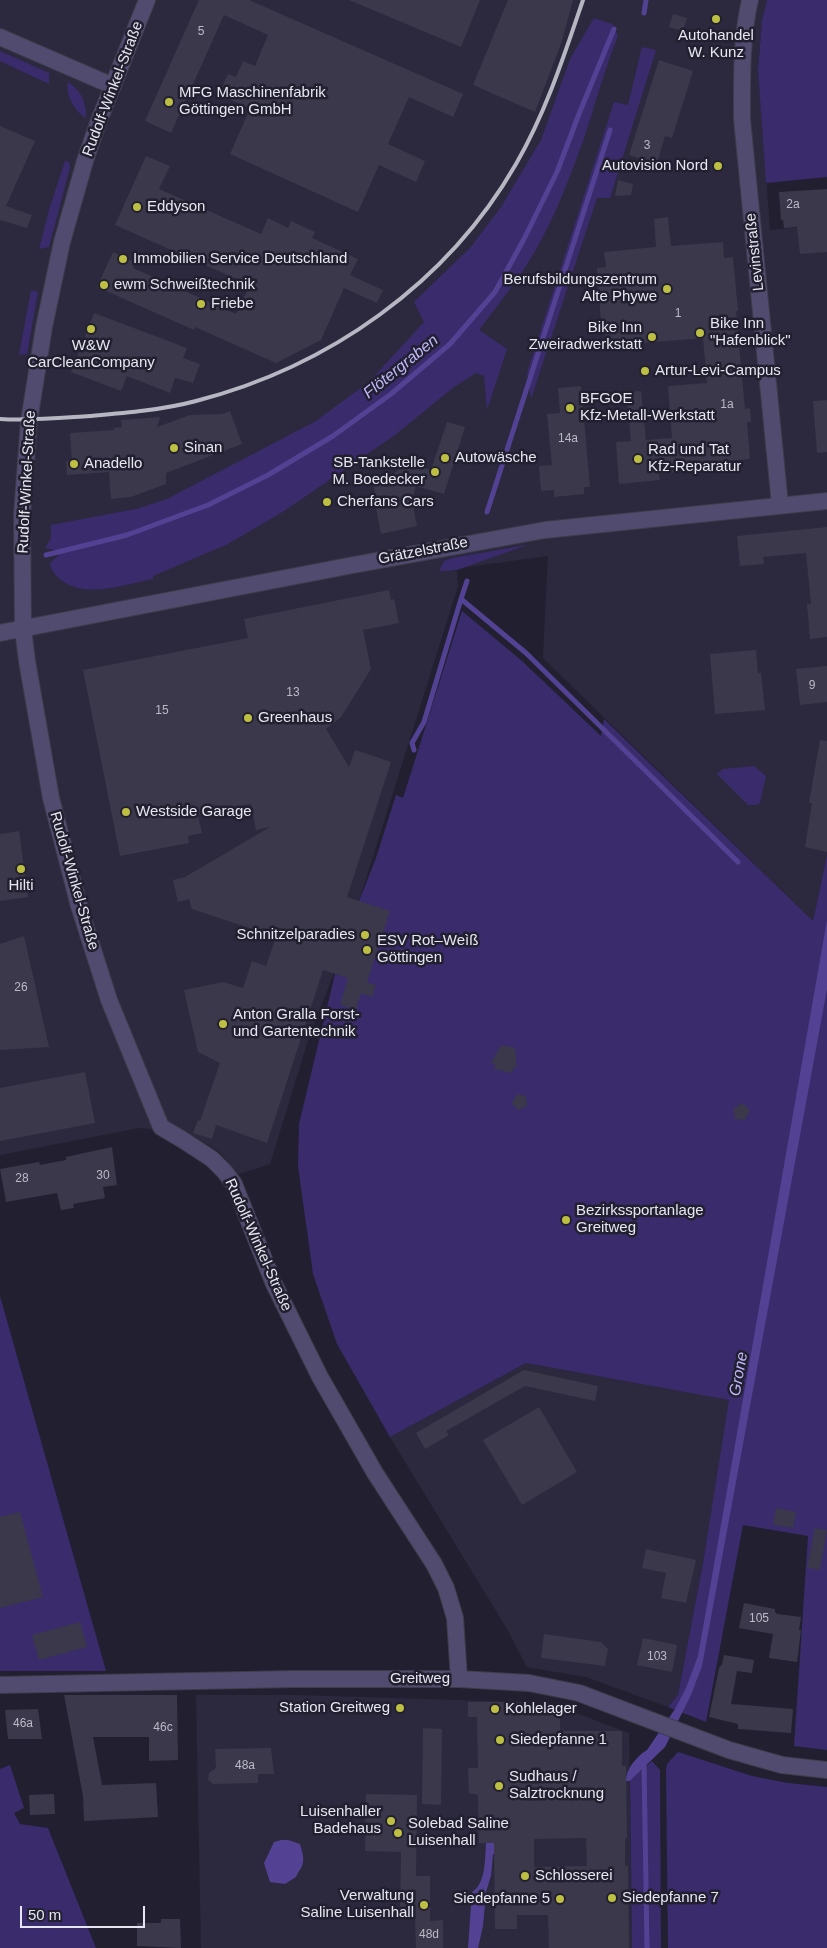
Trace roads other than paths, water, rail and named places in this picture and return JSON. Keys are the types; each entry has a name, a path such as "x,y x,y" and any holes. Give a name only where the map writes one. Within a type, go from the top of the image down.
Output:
{"street":[{"name":"Rudolf-Winkel-Straße","path":"147,0 96,130 71,207 44,327 30,421 22,515 24,629 27,661 47,779 62,847 109,1000 161,1127 212,1159 234,1184 274,1284 320,1377 371,1465 434,1564 446,1588 455,1618 459,1679"},
{"name":"Levinstraße","path":"750,0 744,30 741,73 742,119 780,505"},
{"path":"0,36 113,86"},
{"name":"Grätzelstraße","path":"0,633 545,530 827,501"},
{"name":"Greitweg","path":"0,1685 293,1679 459,1679 530,1683 579,1693 729,1750 782,1765 827,1770"}],"waterway":[{"path":"644,13 646,0"},
{"name":"Flötergraben","path":"46,555 127,535 208,505 268,475 333,436 391,394 450,344 495,292 524,239 557,172 614,29"},
{"path":"487,512 610,130"},
{"path":"467,581 461,599 526,653 738,862"},
{"path":"414,750 412,743 424,722 461,599"},
{"path":"644,1764 647,1948"}],"railway":[{"path":"0,419 23,420 117,414 157,409 196,401 245,386 292,367 337,343 380,315 419,283 455,247 488,207 516,164 545,104 583,0"}],"place":[{"name":"Autohandel W. Kunz","path":"716,19"},
{"name":"MFG Maschinenfabrik Göttingen GmbH","path":"169,102"},
{"name":"Autovision Nord","path":"718,166"},
{"name":"Eddyson","path":"137,207"},
{"name":"Immobilien Service Deutschland","path":"123,259"},
{"name":"ewm Schweißtechnik","path":"104,285"},
{"name":"Berufsbildungszentrum Alte Phywe","path":"667,289"},
{"name":"Friebe","path":"201,304"},
{"name":"W&W CarCleanCompany","path":"91,329"},
{"name":"Bike Inn \"Hafenblick\"","path":"700,333"},
{"name":"Bike Inn Zweiradwerkstatt","path":"652,337"},
{"name":"Artur-Levi-Campus","path":"645,371"},
{"name":"BFGOE Kfz-Metall-Werkstatt","path":"570,408"},
{"name":"Sinan","path":"174,448"},
{"name":"Autowäsche","path":"445,458"},
{"name":"Rad und Tat Kfz-Reparatur","path":"638,459"},
{"name":"Anadello","path":"74,464"},
{"name":"SB-Tankstelle M. Boedecker","path":"435,472"},
{"name":"Cherfans Cars","path":"327,502"},
{"name":"Greenhaus","path":"248,718"},
{"name":"Westside Garage","path":"126,812"},
{"name":"Hilti","path":"21,869"},
{"name":"Schnitzelparadies","path":"365,935"},
{"name":"ESV Rot–Weìß Göttingen","path":"367,950"},
{"name":"Anton Gralla Forst- und Gartentechnik","path":"223,1024"},
{"name":"Bezirkssportanlage Greitweg","path":"566,1220"},
{"name":"Station Greitweg","path":"400,1708"},
{"name":"Kohlelager","path":"495,1709"},
{"name":"Siedepfanne 1","path":"500,1740"},
{"name":"Sudhaus / Salztrocknung","path":"499,1786"},
{"name":"Luisenhaller Badehaus","path":"391,1821"},
{"name":"Solebad Saline Luisenhall","path":"398,1833"},
{"name":"Schlosserei","path":"525,1876"},
{"name":"Siedepfanne 7","path":"612,1898"},
{"name":"Siedepfanne 5","path":"560,1899"},
{"name":"Verwaltung Saline Luisenhall","path":"424,1905"}],"water label":[{"name":"Grone","path":"739,1374"}]}
